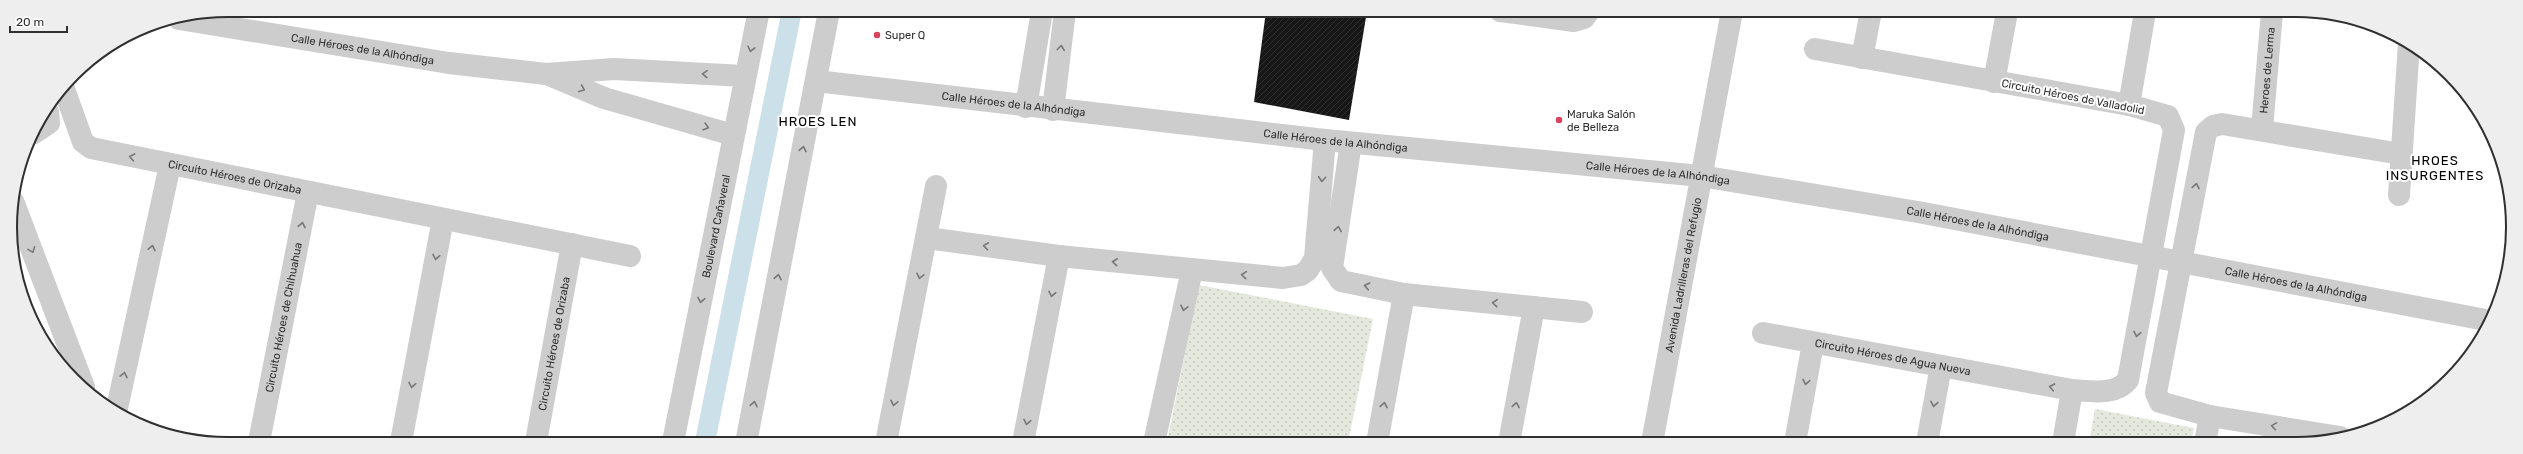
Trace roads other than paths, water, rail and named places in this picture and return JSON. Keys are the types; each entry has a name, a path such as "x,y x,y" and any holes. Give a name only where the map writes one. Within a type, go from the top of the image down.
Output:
{"street":[{"name":"Boulevard Cañaveral","path":"674,437 744,76 757,17"},
{"path":"747,437 829,17"},
{"path":"1026,107 1041,17"},
{"path":"1053,110 1064,17"},
{"path":"1549,17 1574,20 1585,17"},
{"name":"Avenida Ladrilleras del Refugio","path":"1653,437 1731,17"},
{"path":"1862,58 1870,17"},
{"path":"1994,82 2006,17"},
{"path":"2129,105 2144,17"},
{"name":"Heroes de Lerma","path":"2262,129 2272,17"},
{"name":"Calle Héroes de la Alhóndiga","path":"186,21 441,62 546,74 614,69 744,76"},
{"path":"2399,195 2409,49"},
{"name":"Circuito Héroes de Valladolid","path":"1815,50 2129,105 2168,116 2174,130 2159,220 2150,255"},
{"name":"Calle Héroes de la Alhóndiga","path":"546,74 604,98 733,135"},
{"name":"Calle Héroes de la Alhóndiga","path":"816,81 1026,107 1350,143 1701,176 1918,212 2484,320"},
{"name":"Circuito Héroes de Orizaba","path":"65,93 83,142 91,148 630,256"},
{"path":"43,127 48,123 49,115"},
{"path":"2328,434 2210,416 2160,402 2156,393 2206,132 2222,124 2262,129 2401,154"},
{"path":"927,238 1059,256 1192,270 1292,278 1308,270 1315,258 1325,140"},
{"path":"1350,143 1332,268 1334,273 1341,280 1404,294 1582,312"},
{"path":"117,406 170,165"},
{"path":"887,437 936,186"},
{"name":"Circuito Héroes de Chihuahua","path":"260,437 308,192"},
{"path":"17,212 80,376"},
{"path":"402,437 443,219"},
{"name":"Circuito Héroes de Orizaba","path":"537,437 572,244"},
{"name":"Circuito Héroes de Agua Nueva","path":"1796,437 1813,343 2072,390 2104,392 2122,386 2128,380 2142,309 2150,255"},
{"path":"1024,437 1059,256"},
{"path":"1155,437 1192,270"},
{"path":"1378,437 1404,294"},
{"path":"1510,437 1534,307"},
{"path":"1763,333 1813,343"},
{"path":"1928,437 1941,366"},
{"path":"2064,437 2072,390"},
{"path":"2206,437 2210,416"}],"waterway":[{"path":"706,437 791,17"}],"place":[{"name":"Super Q","path":"877,35"},
{"name":"Maruka Salón de Belleza","path":"1559,120"}],"district":[{"name":"HROES LEN","path":"818,121"},
{"name":"HROES INSURGENTES","path":"2435,168"}]}
